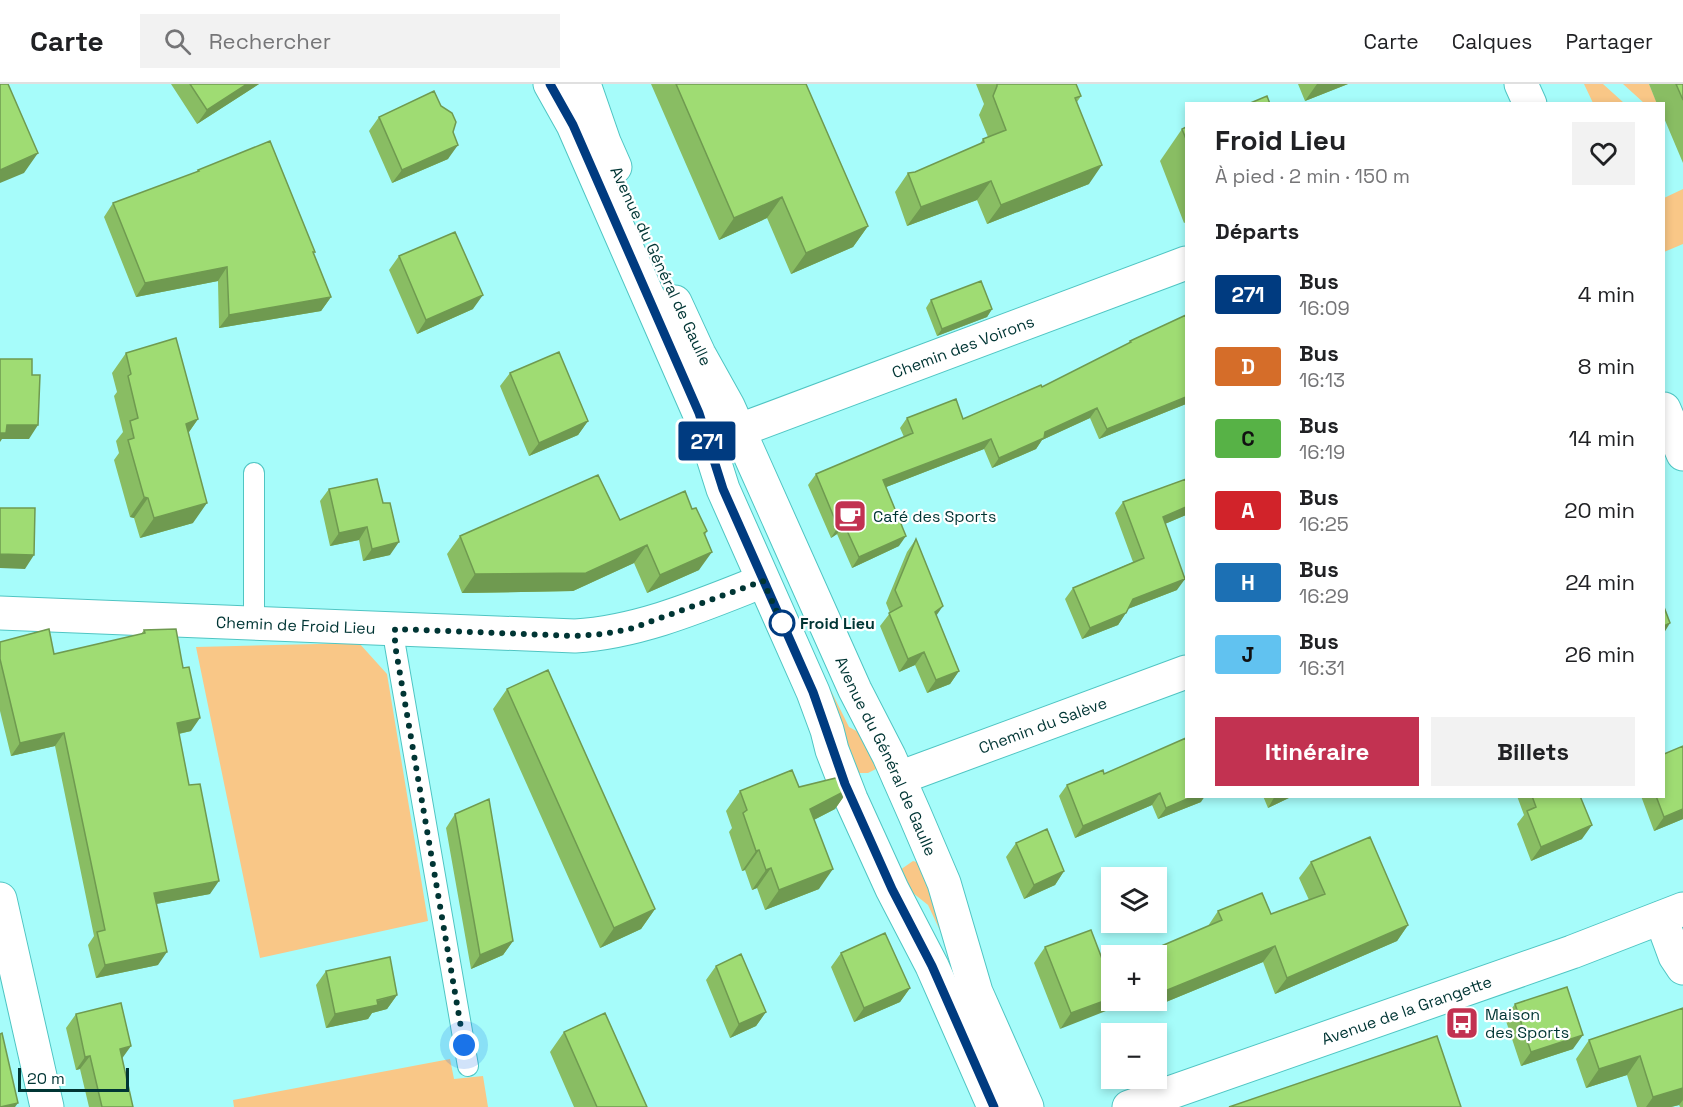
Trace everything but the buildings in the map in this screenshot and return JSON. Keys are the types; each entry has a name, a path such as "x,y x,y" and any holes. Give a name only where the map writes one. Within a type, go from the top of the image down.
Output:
{"street":[{"name":"Avenue du Général de Gaulle","path":"550,84 573,125 699,413 723,489 813,692 835,759 852,799 879,861 928,957 994,1107"},
{"name":"Avenue du Général de Gaulle","path":"584,84 604,142 680,315 740,430 855,690 899,778 944,883 976,992 1027,1107"},
{"path":"1521,84 1529,102"},
{"name":"Chemin des Voirons","path":"740,430 1185,263"},
{"path":"1665,411 1683,454"},
{"name":"Chemin de Froid Lieu","path":"0,613 575,636 630,629 763,581 799,564"},
{"name":"Chemin du Salève","path":"852,799 899,778 1185,672"},
{"path":"879,861 926,841"},
{"path":"0,899 47,1107"},
{"path":"1672,913 1675,956 1683,968"},
{"name":"Avenue de la Grangette","path":"1129,1107 1572,951 1672,913"}],"lane":[{"path":"254,472 254,624"},
{"path":"395,629 395,645 468,1066"}],"shaded area":[{"path":"1584,84 1603,84 1623,102 1593,102"},
{"path":"1623,84 1649,84 1657,102 1643,102"},
{"path":"1683,189 1683,244 1665,252 1665,198"},
{"path":"790,608 849,727 860,733 878,768 868,773 857,773"},
{"path":"359,643 387,674 428,921 260,958 196,647"},
{"path":"913,861 927,865 950,952 928,905 903,885 900,870"},
{"path":"450,1059 454,1079 483,1076 488,1107 234,1107 233,1100"}],"bus line":[{"name":"271","path":"550,84 573,125 699,413 714,467 821,710 838,768 892,889 932,966 994,1107"}],"place":[{"name":"Café des Sports","path":"850,516"},
{"name":"Froid Lieu","path":"782,623"},
{"name":"Maison des Sports","path":"1462,1023"}],"route":[{"path":"464,1045 395,645 395,629 575,636 604,634 630,629 763,581 782,623"}]}
